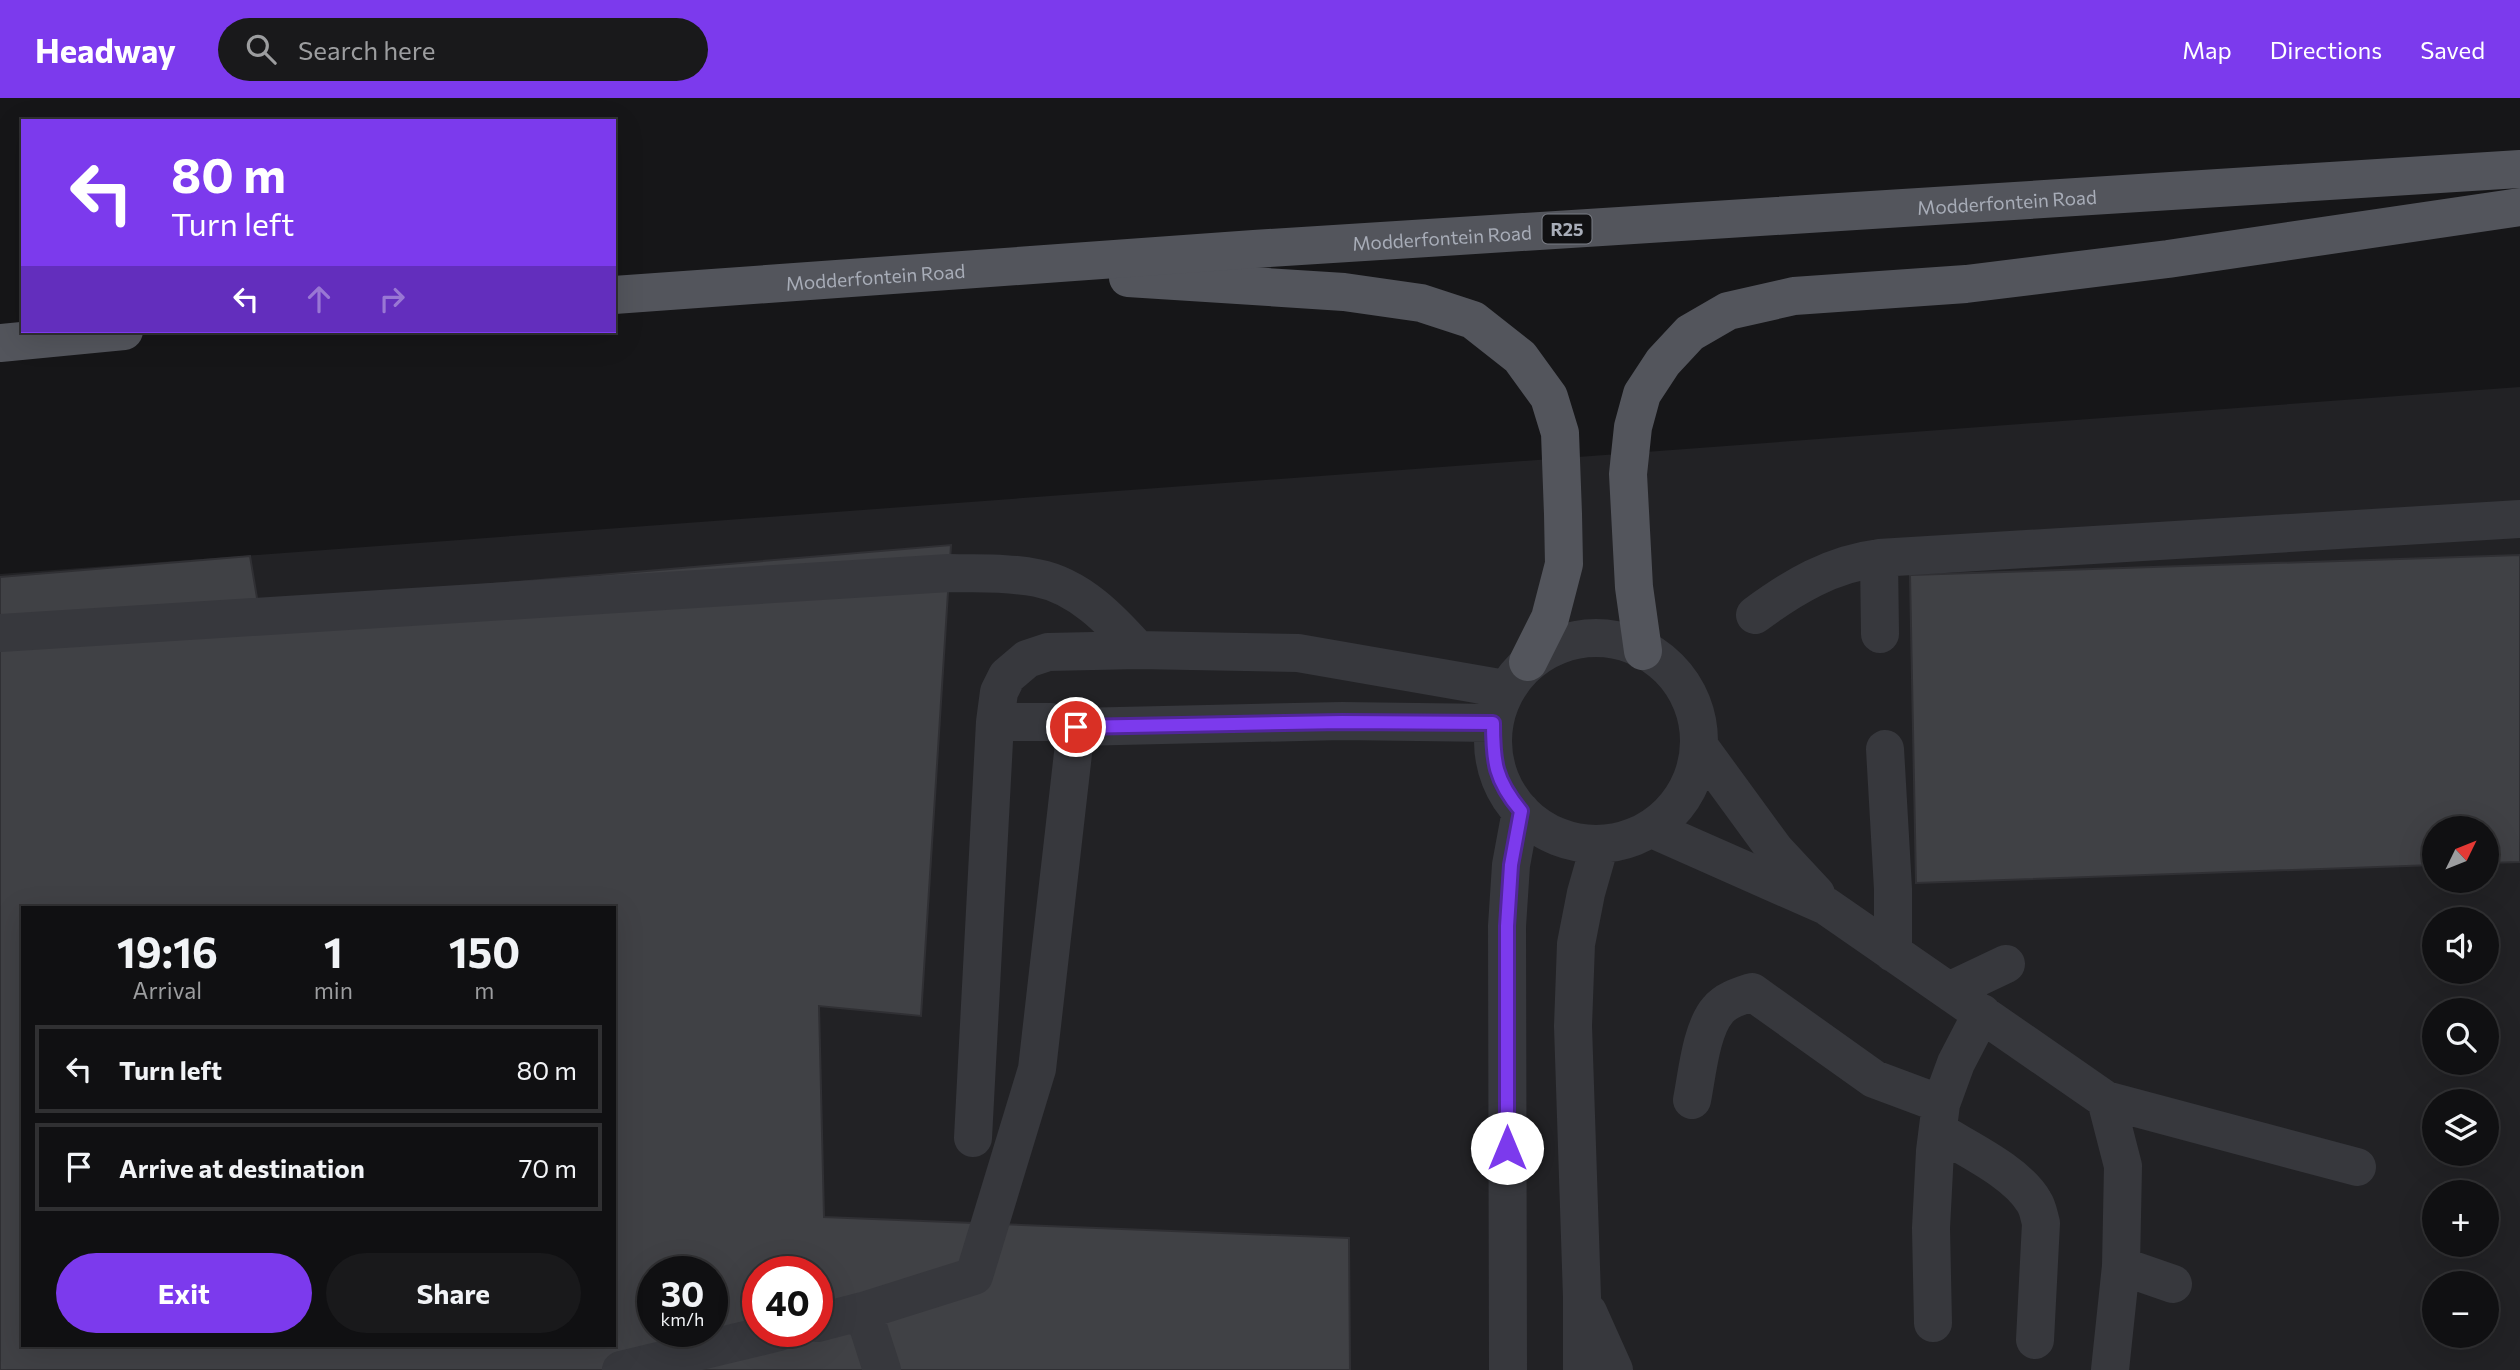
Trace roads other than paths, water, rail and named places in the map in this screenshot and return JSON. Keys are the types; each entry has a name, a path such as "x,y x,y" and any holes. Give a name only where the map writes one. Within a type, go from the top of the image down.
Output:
{"main road":[{"name":"Modderfontein Road","path":"616,295 1240,250 2520,169"},
{"path":"1643,651 1634,587 1628,474 1633,427 1642,394 1663,362 1690,333 1728,312 1794,296 1966,284 2155,261 2520,207"},
{"path":"990,268 1344,292 1421,303 1473,320 1521,357 1549,397 1560,433 1564,564 1550,618 1509,691"},
{"path":"0,343 103,333"}],"street":[{"path":"1755,615 1795,587 1820,575 1849,564 1879,558 2520,519"},
{"path":"1879,558 1880,634"},
{"path":"0,633 949,573 1039,578 1067,588 1096,607 1138,650"},
{"path":"1593,638 1629,643 1660,659 1682,684 1695,714 1699,746 1693,778 1677,807 1652,828 1623,842 1590,845 1558,838 1527,820 1505,792 1493,759 1509,691 1558,644 1593,638"},
{"path":"973,1138 995,722 999,692 1007,676 1027,659 1048,652 1138,650 1297,653 1509,691"},
{"path":"995,722 1050,722 1076,727 1342,722 1509,691"},
{"path":"833,1318 974,1276 1037,1069 1076,727"},
{"path":"1699,746 1775,850 1826,906"},
{"path":"1885,749 1893,889 1893,953"},
{"path":"1508,1370 1507,926 1511,865 1521,811"},
{"path":"1652,828 1826,906 2106,1100 2357,1167"},
{"path":"1582,1370 1573,1026 1576,944 1586,893 1600,844"},
{"path":"1949,990 2006,964"},
{"path":"1692,1100 1708,1025 1718,1009 1752,992 1874,1079 1939,1118 2028,1193 2036,1204 2041,1223 2035,1339"},
{"path":"1934,1323 1931,1228 1939,1118 1956,1063 1982,1013"},
{"path":"2106,1100 2123,1166 2121,1266 2110,1370"},
{"path":"2121,1266 2173,1284"},
{"path":"1582,1297 1614,1370"},
{"path":"863,1311 881,1370"},
{"path":"631,1369 742,1341"}]}
